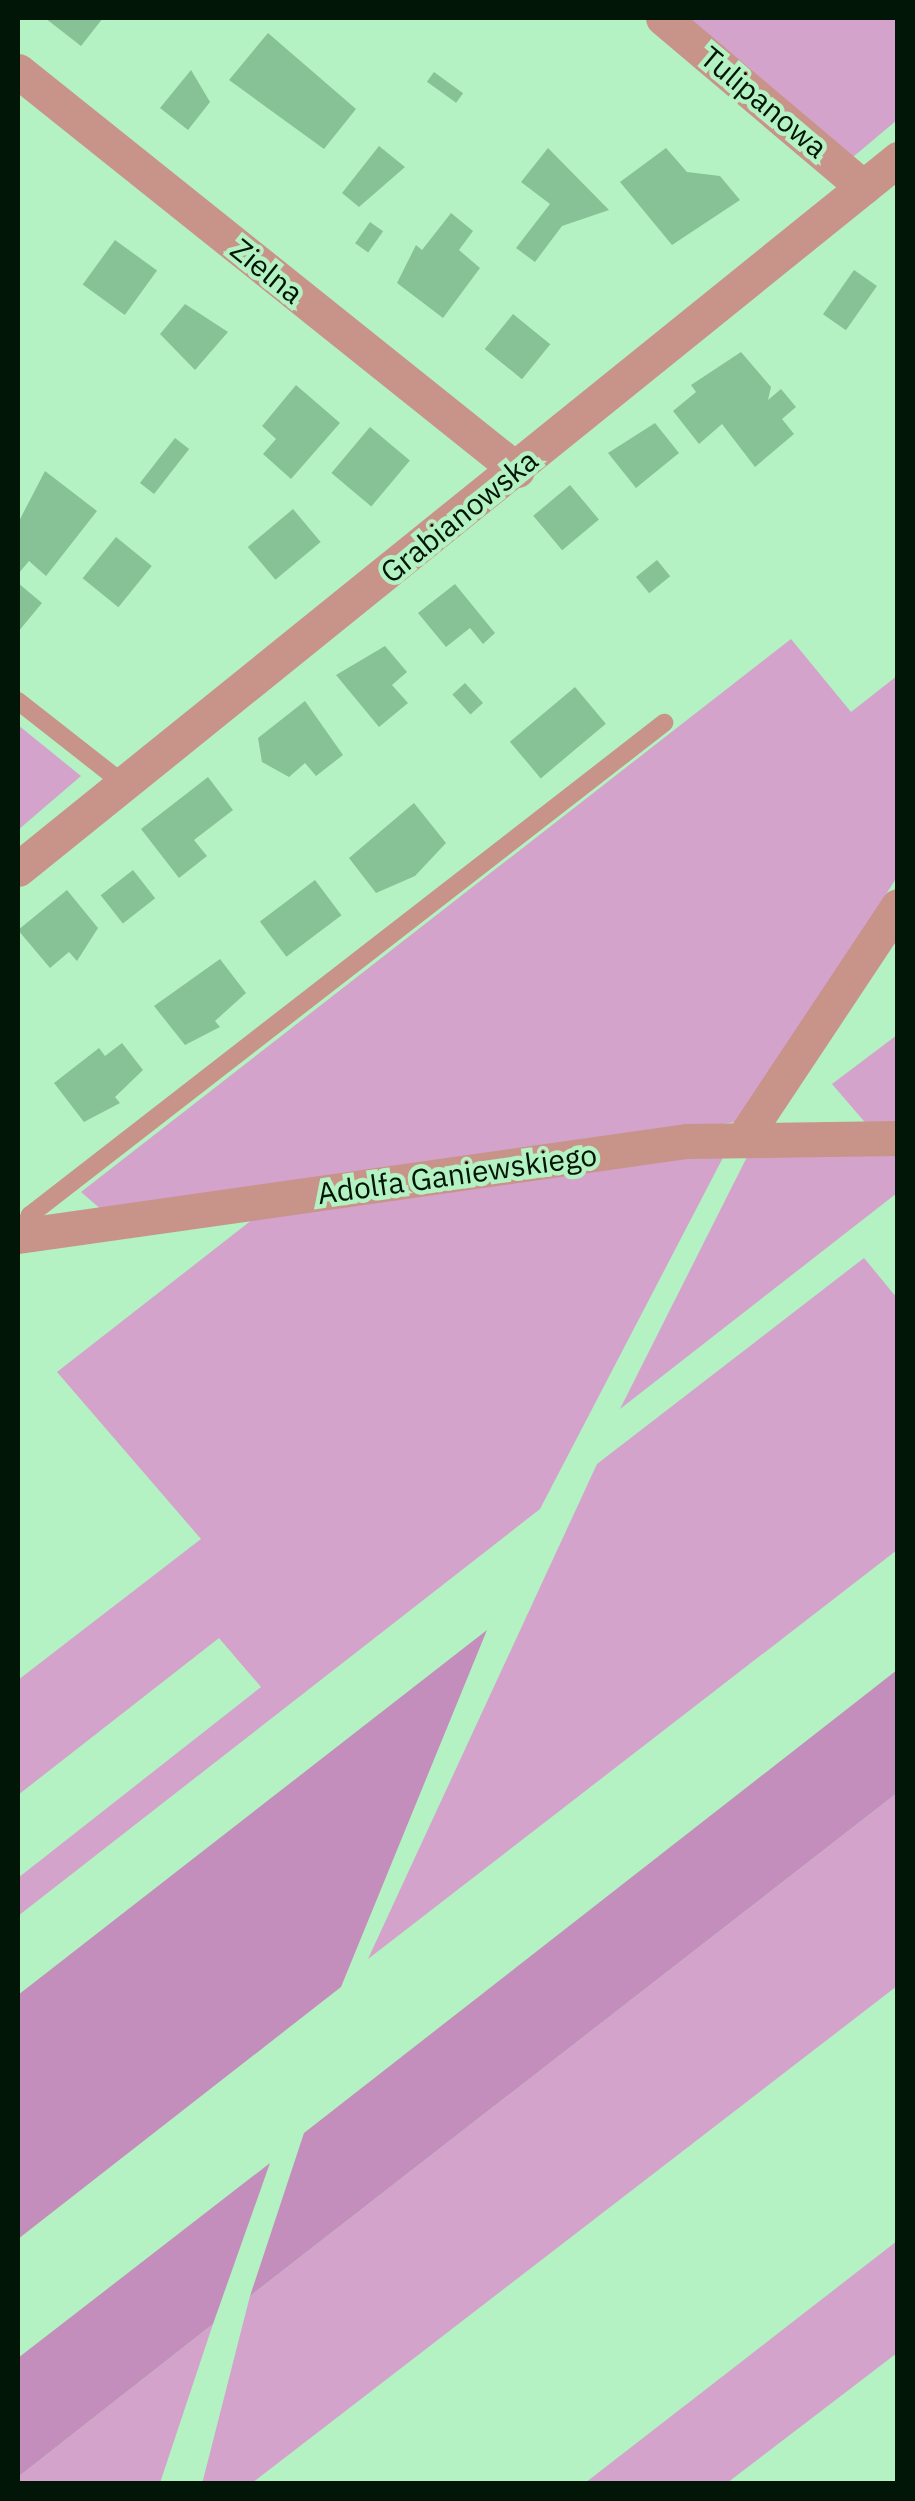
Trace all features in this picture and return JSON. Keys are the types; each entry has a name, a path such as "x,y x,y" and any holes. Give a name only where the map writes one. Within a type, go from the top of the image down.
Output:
{"street":[{"name":"Tulipanowa","path":"663,18 863,187"},
{"name":"Zielna","path":"18,71 517,470"},
{"name":"Grabianowska","path":"18,869 898,159"},
{"path":"745,1136 898,906"},
{"name":"Adolfa Ganiewskiego","path":"19,1236 745,1136 898,1138"}],"lane":[{"path":"18,700 124,784"},
{"path":"19,1236 30,1215 664,723"}],"shaded area":[{"path":"676,18 897,18 897,120 847,162"},
{"path":"791,639 851,712 897,676 897,877 742,1121 110,1217 81,1192"},
{"path":"18,725 81,776 18,830"},
{"path":"897,1035 897,1128 869,1127 832,1084"},
{"path":"728,1148 540,1509 18,1916 18,1878 261,1687 219,1638 18,1795 18,1680 201,1539 57,1372 266,1209"},
{"path":"897,1148 897,1193 620,1409 750,1151"},
{"path":"864,1258 897,1298 897,1550 368,1959 597,1464"},
{"path":"487,1630 341,1987 18,2239 18,1995"},
{"path":"897,1670 897,1793 250,2296 304,2133"},
{"path":"897,1793 897,1986 252,2483 202,2484 250,2296"},
{"path":"270,2163 213,2324 18,2477 18,2358"},
{"path":"897,2241 897,2353 727,2483 585,2483"},
{"path":"213,2324 160,2483 18,2484 18,2477"}],"building":[{"path":"45,18 103,18 81,46"},
{"path":"268,33 356,109 324,149 229,80"},
{"path":"191,70 210,102 188,130 160,108"},
{"path":"434,72 463,93 456,103 427,82"},
{"path":"379,146 405,167 359,207 342,193"},
{"path":"548,148 609,210 562,226 535,262 516,248 550,204 521,182"},
{"path":"666,148 687,172 720,176 740,200 672,245 620,182"},
{"path":"451,213 473,231 459,250 480,268 443,318 397,283 416,245 422,250"},
{"path":"370,222 383,231 368,252 355,243"},
{"path":"115,240 157,271 125,315 83,284"},
{"path":"854,270 877,286 846,330 823,314"},
{"path":"185,304 228,332 195,370 160,334"},
{"path":"513,314 550,344 522,379 485,349"},
{"path":"741,352 771,387 768,400 781,389 796,407 782,419 794,434 755,467 722,424 699,444 673,411 696,392 691,385"},
{"path":"296,385 340,423 291,479 263,454 276,439 262,426"},
{"path":"655,423 679,453 636,488 608,453"},
{"path":"370,427 410,460 371,506 331,473"},
{"path":"175,438 189,449 154,494 140,483"},
{"path":"45,471 97,511 46,576 29,561 18,574 18,523"},
{"path":"570,485 599,519 562,550 533,516"},
{"path":"293,509 321,542 275,580 248,547"},
{"path":"116,537 152,566 118,607 83,578"},
{"path":"657,560 670,576 649,593 636,577"},
{"path":"18,583 42,603 18,632"},
{"path":"455,584 495,633 483,644 470,628 446,647 418,613"},
{"path":"385,646 407,672 392,685 408,703 379,727 336,675"},
{"path":"465,683 483,703 470,714 452,694"},
{"path":"575,687 606,724 541,778 510,742"},
{"path":"305,701 343,755 316,776 305,763 289,777 262,762 258,738"},
{"path":"208,777 233,810 194,840 207,856 179,878 141,829"},
{"path":"414,803 446,843 415,876 376,893 349,858"},
{"path":"133,870 155,898 123,924 101,895"},
{"path":"315,880 341,915 286,957 260,922"},
{"path":"67,890 98,928 77,961 69,952 50,968 18,930"},
{"path":"220,959 246,993 215,1021 220,1027 185,1045 154,1006"},
{"path":"122,1043 143,1070 115,1097 120,1103 84,1122 54,1083 99,1048 105,1056"}]}
